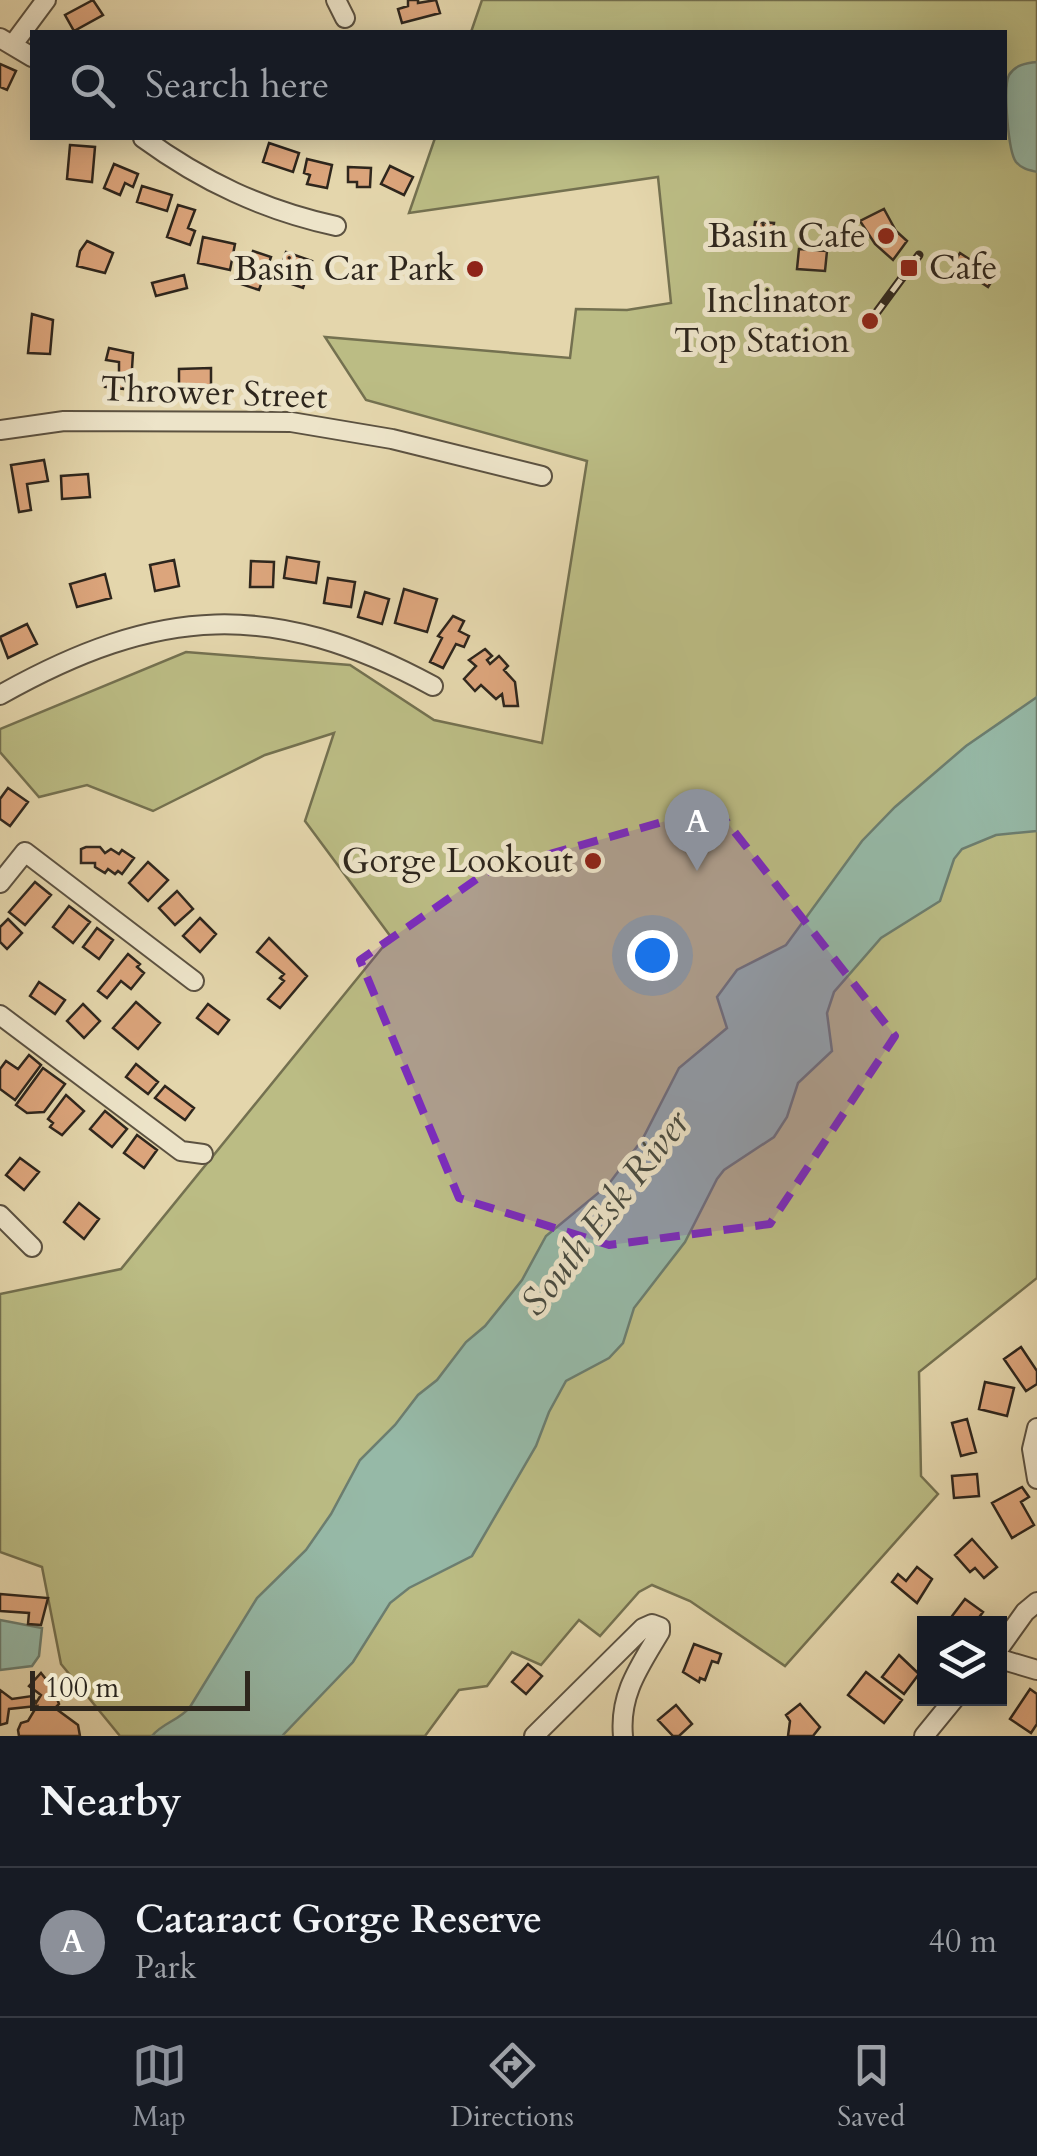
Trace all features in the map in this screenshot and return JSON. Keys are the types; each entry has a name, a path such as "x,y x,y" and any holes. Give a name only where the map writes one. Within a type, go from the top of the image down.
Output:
{"street":[{"path":"30,56 7,40 46,0"},
{"path":"336,0 344,18"},
{"path":"145,140 237,196 336,226"},
{"name":"Thrower Street","path":"0,430 64,422 291,422 392,439 542,476"},
{"path":"0,695 45,670 110,643 191,624 224,622 291,629 352,647 432,686"},
{"path":"0,883 25,852 194,981"},
{"path":"0,1015 181,1151 203,1154"},
{"path":"0,1215 32,1246"},
{"path":"1037,1428 1032,1449 1037,1478"},
{"path":"1007,1638 1037,1602"},
{"path":"534,1736 643,1628 660,1626 624,1700 624,1736"},
{"path":"1007,1661 1037,1670"},
{"path":"924,1736 948,1706"}],"highlighted area":[{"path":"715,807 895,1036 770,1224 609,1245 459,1198 360,960 487,872"}],"green space":[{"path":"482,0 1037,0 1037,1278 919,1372 921,1476 938,1494 785,1666 690,1601 652,1585 639,1592 600,1636 579,1620 541,1665 512,1652 487,1686 459,1690 425,1736 120,1736 61,1664 42,1567 0,1552 0,1294 121,1269 391,937 305,821 334,733 265,755 153,811 87,785 39,797 0,752 0,729 186,652 350,665 434,720 542,743 587,461 366,400 325,337 570,358 576,309 627,310 671,303 658,177 409,213 434,140 1007,140 1007,30 472,30"}],"water":[{"path":"1037,62 1037,172 1016,162 1009,133 1007,82 1011,72"},
{"name":"South Esk River","path":"1037,697 1037,831 996,835 962,849 954,859 940,901 881,938 834,992 827,1013 832,1051 798,1083 787,1117 774,1137 724,1170 717,1179 685,1242 634,1308 623,1343 609,1358 566,1381 536,1446 472,1556 409,1588 390,1603 353,1662 282,1736 152,1736 190,1707 257,1598 306,1550 331,1514 360,1460 485,1326 522,1280 546,1236 608,1185 642,1140 679,1068 727,1028 717,997 737,970 786,945 862,841 895,807 966,746"},
{"path":"0,1620 42,1628 39,1656 32,1666 0,1670"}],"building":[{"path":"93,0 103,15 73,30 65,15"},
{"path":"408,0 436,0 440,13 402,23 398,9 408,6"},
{"path":"0,64 16,71 7,90 0,87"},
{"path":"269,143 299,153 293,172 263,162"},
{"path":"70,145 95,147 92,182 67,179"},
{"path":"307,159 332,165 327,188 307,184"},
{"path":"114,164 138,174 133,187 125,183 120,195 104,188"},
{"path":"390,166 413,177 404,195 381,184"},
{"path":"348,167 371,168 370,187 348,182"},
{"path":"142,186 172,195 167,211 137,202"},
{"path":"178,205 195,210 188,228 195,231 190,245 167,237"},
{"name":"Basin Cafe","path":"884,209 896,231 907,241 893,260 875,244 860,221"},
{"path":"755,222 774,223 772,239 753,238"},
{"path":"203,237 235,244 230,270 198,263"},
{"path":"87,241 113,253 105,273 77,266"},
{"path":"799,249 827,251 825,271 797,269"},
{"path":"253,251 271,257 259,290 241,284"},
{"path":"286,252 312,261 303,288 277,279"},
{"path":"960,253 995,276 988,287 953,264"},
{"path":"184,275 187,288 156,296 152,283"},
{"path":"32,314 53,320 50,354 28,353"},
{"path":"109,348 133,353 131,384 124,384 123,389 105,387 106,374 119,375 119,362 106,360"},
{"path":"211,368 211,388 179,389 179,369"},
{"path":"44,460 48,481 27,484 31,510 19,512 11,465"},
{"path":"88,474 90,497 62,499 61,476"},
{"path":"287,557 319,562 316,583 284,578"},
{"path":"174,560 179,586 155,591 150,565"},
{"path":"251,561 274,562 273,587 250,587"},
{"path":"105,574 111,598 77,607 70,584"},
{"path":"328,578 355,582 351,607 324,603"},
{"path":"404,589 437,599 427,632 395,623"},
{"path":"365,592 389,599 382,624 358,617"},
{"path":"453,616 464,621 459,631 469,636 464,647 456,644 443,668 430,662 442,638 438,636"},
{"path":"27,624 37,644 8,658 0,637"},
{"path":"485,649 492,656 487,660 490,664 499,656 508,666 504,670 515,682 518,706 504,706 502,694 496,699 481,685 475,691 464,679 476,666 469,660"},
{"path":"8,788 28,802 10,826 0,819 0,799"},
{"path":"100,847 105,853 111,849 119,854 122,850 134,858 122,874 108,869 105,873 95,863 81,863 81,849"},
{"path":"148,862 168,880 148,901 129,883"},
{"path":"35,882 51,895 25,925 9,912"},
{"path":"177,891 193,909 175,925 159,908"},
{"path":"69,906 90,922 73,943 53,927"},
{"path":"200,918 216,934 200,952 183,936"},
{"path":"8,919 22,933 7,949 0,942 0,927"},
{"path":"97,928 113,940 99,959 83,947"},
{"path":"269,938 307,976 280,1008 268,999 284,981 280,978 284,974 257,952"},
{"path":"128,954 144,973 131,989 121,981 107,998 98,991"},
{"path":"39,982 65,1000 55,1014 30,996"},
{"path":"136,1002 160,1023 138,1049 113,1028"},
{"path":"83,1004 100,1021 84,1038 67,1021"},
{"path":"208,1004 229,1020 218,1034 197,1018"},
{"path":"29,1055 41,1065 15,1100 0,1089 0,1069 6,1061 18,1069"},
{"path":"136,1064 158,1082 148,1094 126,1077"},
{"path":"43,1068 65,1084 44,1112 27,1113 16,1105"},
{"path":"165,1086 194,1108 185,1120 155,1098"},
{"path":"66,1095 84,1111 62,1135 50,1127 53,1123 48,1119"},
{"path":"105,1111 127,1129 112,1147 90,1129"},
{"path":"137,1135 157,1150 144,1168 124,1153"},
{"path":"20,1158 39,1172 24,1190 6,1175"},
{"path":"79,1203 99,1219 84,1239 64,1222"},
{"path":"1021,1347 1037,1371 1037,1384 1026,1391 1004,1359"},
{"path":"985,1382 1014,1388 1007,1416 979,1409"},
{"path":"967,1419 976,1452 961,1456 952,1423"},
{"path":"977,1474 979,1496 954,1498 952,1476"},
{"path":"1022,1487 1029,1497 1021,1502 1034,1525 1012,1538 992,1503"},
{"path":"972,1539 997,1567 984,1578 975,1568 970,1572 955,1555"},
{"path":"917,1567 932,1579 917,1603 892,1582 898,1574 906,1581"},
{"path":"0,1594 48,1598 41,1625 28,1624 29,1613 0,1611"},
{"path":"965,1599 983,1612 980,1616 952,1616"},
{"path":"694,1644 721,1654 718,1663 712,1661 705,1680 700,1678 699,1682 683,1672"},
{"path":"899,1655 917,1672 904,1694 882,1677"},
{"path":"528,1664 542,1676 526,1694 512,1682"},
{"path":"866,1672 902,1700 884,1723 848,1695"},
{"path":"41,1673 53,1688 59,1704 55,1708 78,1725 80,1736 19,1736 21,1723 28,1721 37,1706 9,1709 7,1723 0,1725 0,1690 12,1699 32,1696 36,1703 41,1695 29,1686"},
{"path":"1030,1689 1037,1694 1037,1724 1031,1733 1010,1719"},
{"path":"800,1704 820,1727 813,1736 788,1736 790,1721 786,1715"},
{"path":"676,1705 692,1724 679,1736 673,1736 658,1720"}],"railway":[{"path":"874,316 919,255"}],"place":[{"name":"Basin Cafe","path":"886,236"},
{"name":"Cafe","path":"909,268"},
{"name":"Basin Car Park","path":"475,269"},
{"name":"Inclinator Top Station","path":"870,321"},
{"name":"Gorge Lookout","path":"593,861"},
{"name":"Cataract Gorge Reserve","path":"697,871"}]}
